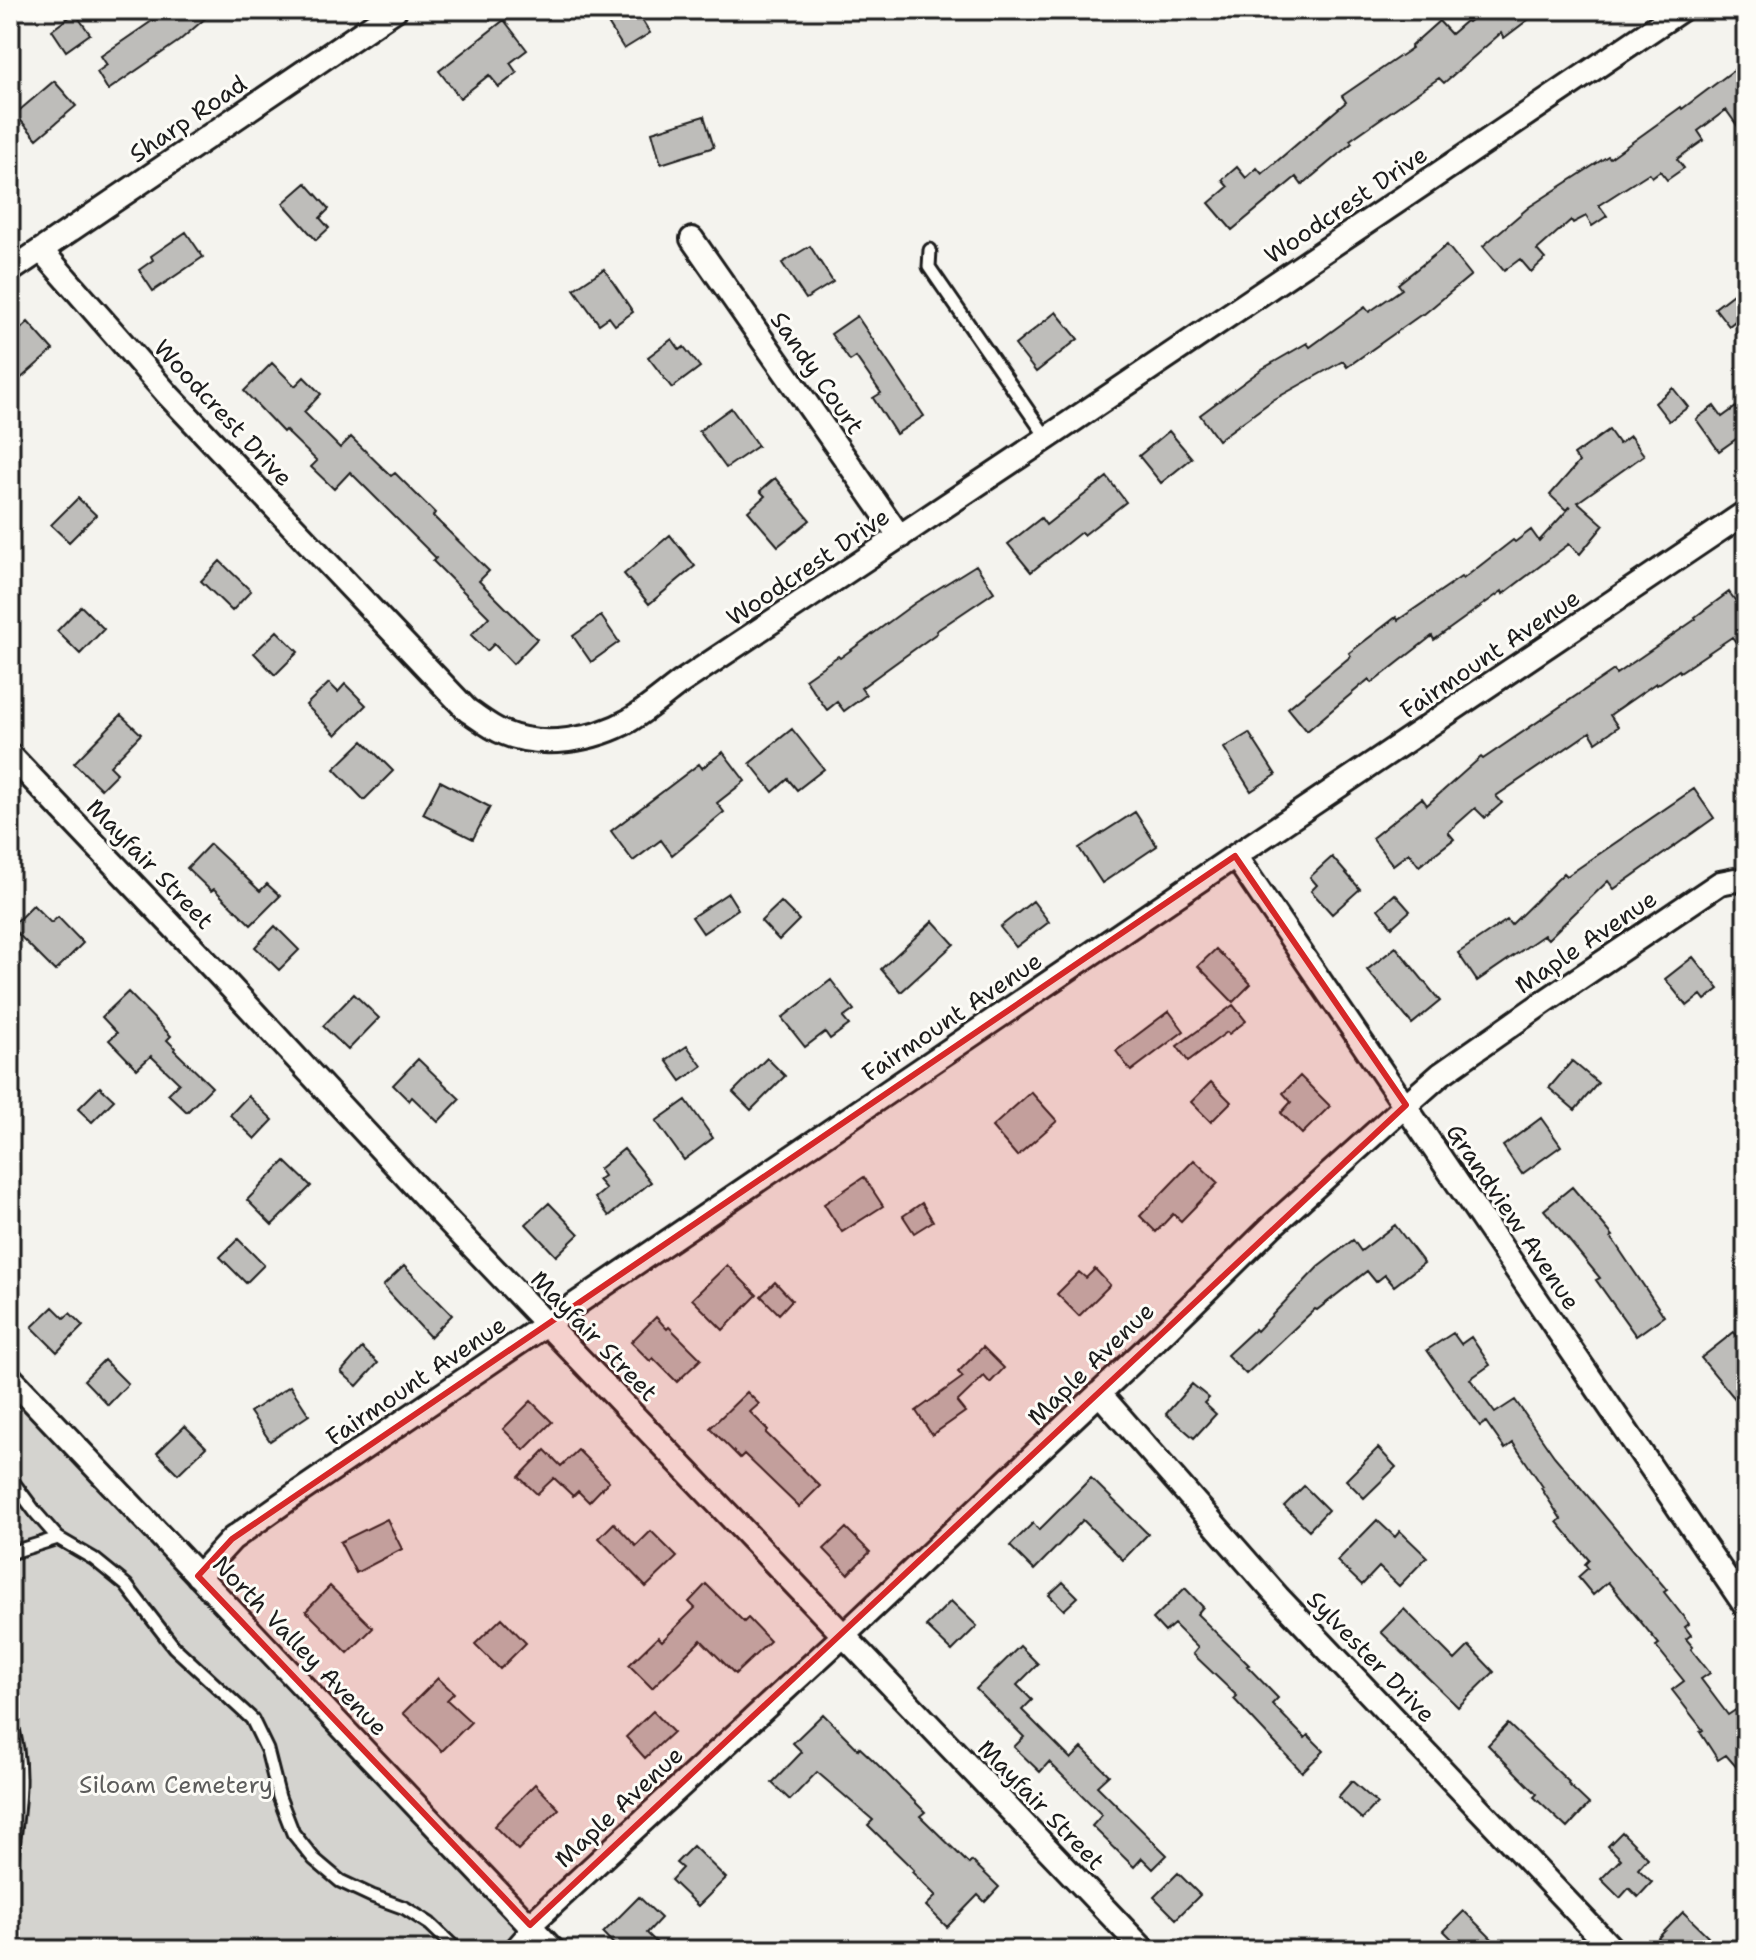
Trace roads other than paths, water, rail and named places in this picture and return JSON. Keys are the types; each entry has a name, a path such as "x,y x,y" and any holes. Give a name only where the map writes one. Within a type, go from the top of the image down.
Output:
{"street":[{"name":"Sharp Road","path":"10,271 395,10"},
{"name":"Woodcrest Drive","path":"41,250 169,396 467,710 506,734 533,740 569,740 599,735 629,720 1681,10"},
{"name":"Sandy Court","path":"692,239 900,537"},
{"name":"Fairmount Avenue","path":"198,1576 218,1552 245,1530 1746,512"},
{"name":"Mayfair Street","path":"10,755 546,1324 1144,1950"},
{"name":"Grandview Avenue","path":"1235,856 1746,1607"},
{"name":"Maple Avenue","path":"530,1925 843,1636 1273,1225 1441,1074 1722,883 1735,880 1746,882"},
{"name":"North Valley Avenue","path":"10,1377 553,1950"},
{"name":"Sylvester Drive","path":"1099,1393 1278,1597 1613,1950"}],"lane":[{"path":"930,250 929,267 1047,438"},
{"path":"10,1478 58,1538 94,1559 126,1585 174,1647 252,1719 267,1750 279,1797 293,1833 314,1859 340,1881 405,1908 430,1924 457,1950"},
{"path":"10,1553 58,1538"},
{"path":"10,1720 20,1768 10,1870"},
{"path":"508,1950 530,1925"}],"park label":[{"name":"Siloam Cemetery","path":"176,1785"}]}
